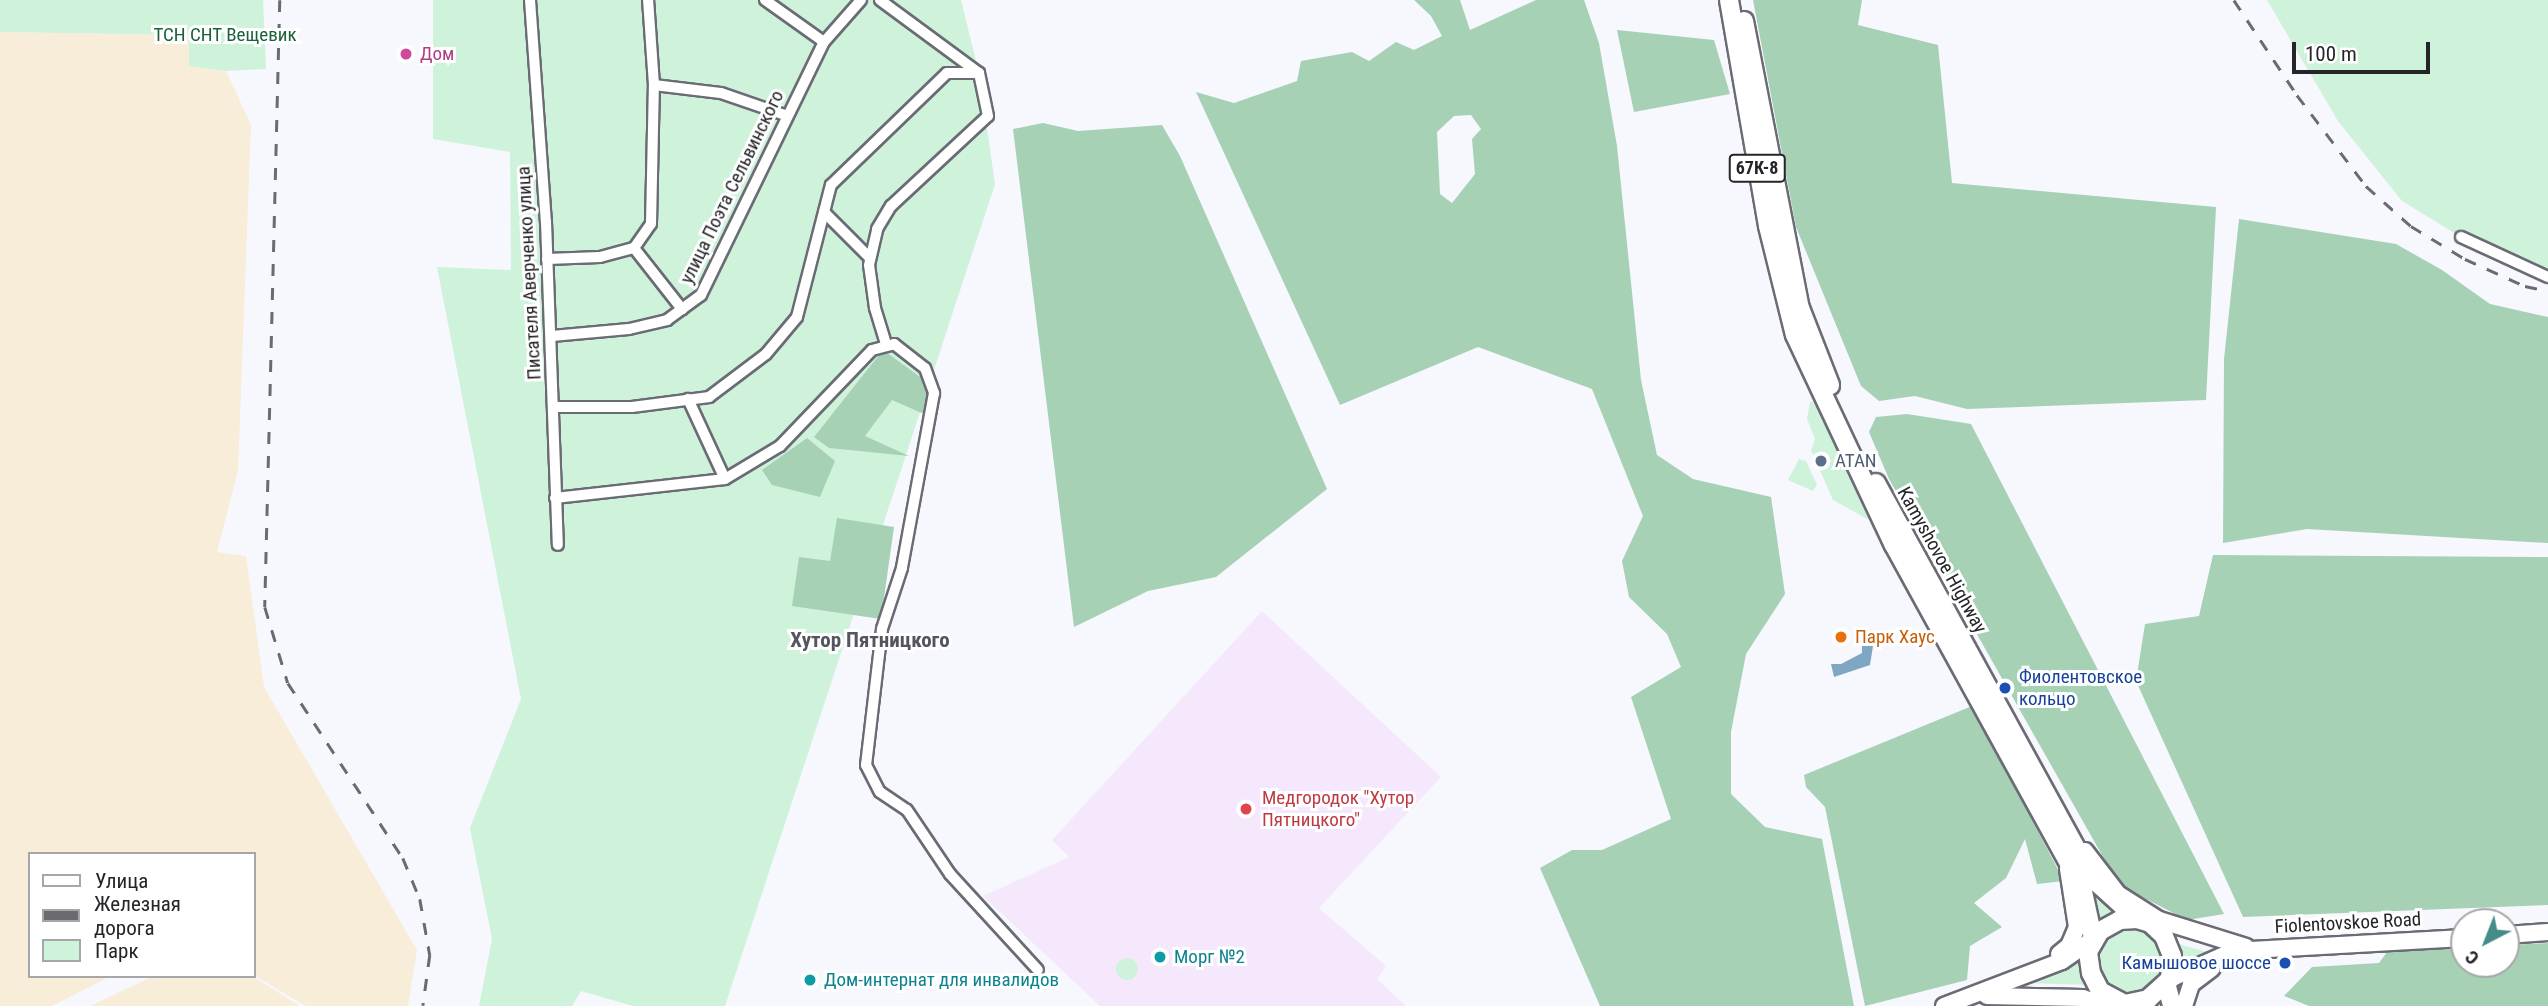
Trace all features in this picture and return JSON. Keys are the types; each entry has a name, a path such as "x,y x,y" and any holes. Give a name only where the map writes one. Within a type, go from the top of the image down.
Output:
{"main road":[{"name":"Kamyshovoe Highway","path":"1728,0 1766,215 1795,335 1894,545 2065,856"},
{"name":"Kamyshovoe Highway","path":"1740,0 1784,236 1800,308 1818,358 1881,495 2093,879 2137,919"},
{"path":"2060,818 2118,894 2159,920 2252,948"},
{"name":"67К-8","path":"2065,856 2082,887 2092,940 2089,964 2115,1002"},
{"path":"2008,983 2056,957 2075,937 2075,896 2065,856"},
{"name":"67К-8","path":"2137,919 2158,929"},
{"path":"1944,1006 2062,961 2109,925 2137,919"},
{"path":"2158,929 2172,956 2168,981 2172,1006"},
{"name":"Fiolentovskoe Road","path":"2158,929 2233,951"},
{"path":"2520,934 2548,932"},
{"name":"Fiolentovskoe Road","path":"2168,981 2233,951 2252,948 2450,938"},
{"path":"2184,1006 2191,984 2208,970 2289,947"},
{"path":"1971,997 2083,998 2115,1002 2148,999 2168,981"},
{"path":"2008,983 2115,1002"}],"street":[{"name":"Писателя Аверченко улица","path":"530,0 552,336 558,545"},
{"path":"547,258 600,257 634,248 651,224 654,85 648,0"},
{"path":"765,0 824,42"},
{"name":"улица Поэта Сельвинского","path":"552,336 629,329 667,320 701,295 785,115 824,42 861,0"},
{"path":"880,0 979,73 988,116 891,206 877,229 870,258 874,308 890,344 925,368 934,393 902,568 882,629 866,765 880,792 907,810 950,874 1038,970"},
{"path":"553,407 632,407 709,397 756,362 797,317 831,185 891,122 947,73 979,73"},
{"path":"654,85 721,93 785,115"},
{"path":"824,212 870,258"},
{"path":"2461,237 2548,277"},
{"path":"634,248 682,309"},
{"path":"555,498 725,479 780,446 872,349 890,344"},
{"path":"688,399 725,479"}],"shaded area":[{"path":"0,32 190,35 189,66 226,71 251,125 238,471 217,552 246,556 264,687 417,950 408,1006 305,1006 256,976 256,852 28,852 28,978 107,978 52,1006 0,1006"},
{"name":"Медгородок \"Хутор Пятницкого\"","path":"1262,611 1441,777 1319,908 1386,966 1377,979 1406,1006 1100,1006 983,896 1069,857 1052,840"},
{"path":"150,978 255,978 300,1006 90,1006"}],"green space":[{"name":"ТСН СНТ Вещевик","path":"0,0 263,0 266,69 226,71 189,66 189,35 0,32"},
{"path":"433,0 961,0 979,73 995,184 725,1006 633,1006 581,991 572,1006 479,1006 492,939 470,828 521,699 437,267 511,270 510,152 433,139"},
{"path":"1414,0 1460,0 1470,30 1536,0 1584,0 1599,43 1617,146 1641,380 1657,455 1693,479 1771,497 1785,594 1746,654 1731,732 1731,794 1765,827 1822,839 1854,1006 1600,1006 1540,868 1572,850 1602,850 1671,819 1631,697 1681,667 1667,634 1629,597 1622,561 1643,516 1592,389 1478,347 1340,405 1196,92 1234,103 1297,81 1301,61 1352,52 1369,61 1396,42 1414,50 1442,36 1431,16","holes":["1471,115 1481,129 1472,139 1475,174 1452,203 1440,194 1437,132 1454,116"]},
{"path":"1753,0 1862,0 1858,25 1938,45 1952,183 2216,207 2206,400 1967,409 1915,396 1879,401 1861,386 1796,227"},
{"path":"2267,0 2548,0 2548,276 2461,237 2402,201 2338,121"},
{"path":"1617,30 1714,40 1730,94 1634,112"},
{"path":"1043,123 1078,131 1162,125 1180,156 1327,489 1216,577 1148,591 1074,627 1013,129"},
{"path":"2239,219 2396,244 2442,270 2490,304 2548,317 2548,543 2307,529 2223,543 2224,359"},
{"path":"883,350 923,379 929,396 924,414 892,400 865,436 909,456 829,448 814,437"},
{"path":"1810,402 1815,402 1869,520 1833,500 1811,450 1815,439 1807,419"},
{"path":"1907,414 1971,424 2224,914 2187,920 2119,885 1889,479 1869,432 1876,417"},
{"path":"807,438 835,461 820,497 772,485 762,470"},
{"path":"1799,459 1806,461 1817,485 1813,491 1788,480"},
{"path":"837,518 894,527 881,619 792,606 799,557 830,561"},
{"path":"2213,555 2548,557 2548,905 2243,917 2136,681 2145,624 2199,616"},
{"path":"1972,706 2064,881 2037,884 2025,839 2006,878 1974,903 2002,927 1970,946 1967,980 1865,1006 1825,807 1806,787 1804,775"},
{"path":"2084,873 2122,915 2097,928"},
{"path":"2124,928 2136,928 2148,933 2158,943 2163,961 2161,974 2148,989 2136,994 2124,994 2112,989 2102,979 2097,967 2097,955 2102,943 2112,933"},
{"path":"2172,942 2203,951 2216,951 2177,972"},
{"path":"2548,943 2548,1006 2309,1006 2284,996 2312,967 2379,963 2387,952 2450,948 2450,978 2520,978 2520,944"},
{"path":"2085,949 2090,985 2023,983"},
{"path":"1127,958 1135,961 1138,969 1135,977 1127,980 1119,977 1116,969 1119,961"}],"water":[{"path":"1862,640 1873,646 1870,665 1834,677 1831,664 1841,664 1862,653"}],"railway":[{"path":"280,0 265,607 288,683 403,858 420,899 430,955 423,1006"},
{"path":"2234,0 2297,95 2366,186 2411,226 2465,259 2525,286 2548,291"}],"place":[{"name":"Дом","path":"406,54"},
{"name":"ATAN","path":"1821,461"},
{"name":"Парк Хаус","path":"1841,637"},
{"name":"Фиолентовское кольцо","path":"2005,688"},
{"name":"Медгородок \"Хутор Пятницкого\"","path":"1246,809"},
{"name":"Морг №2","path":"1160,957"},
{"name":"Камышовое шоссе","path":"2285,963"},
{"name":"Дом-интернат для инвалидов","path":"810,980"}],"district":[{"name":"Хутор Пятницкого","path":"870,640"}]}
